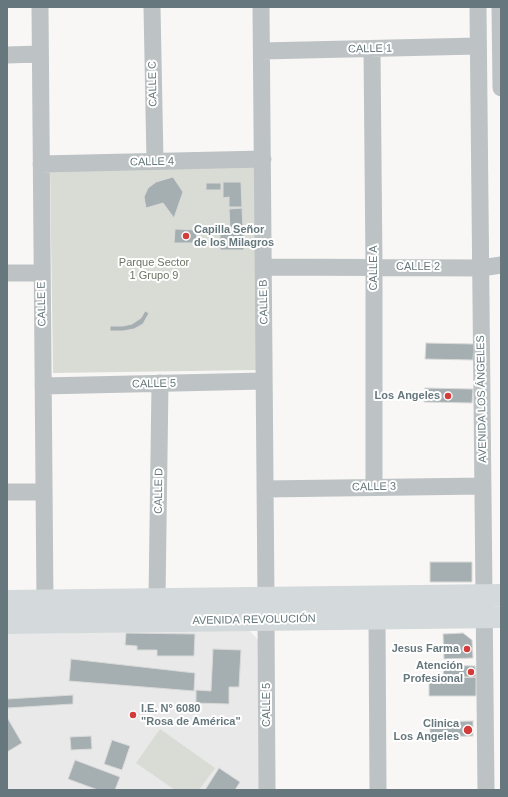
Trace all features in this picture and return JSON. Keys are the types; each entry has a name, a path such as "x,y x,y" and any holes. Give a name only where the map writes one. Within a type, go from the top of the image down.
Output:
{"main road":[{"name":"AVENIDA REVOLUCIÓN","path":"7,601 493,595"},
{"name":"AVENIDA REVOLUCIÓN","path":"7,623 493,617"}],"street":[{"name":"CALLE E","path":"40,7 45,601"},
{"name":"CALLE C","path":"152,7 155,162"},
{"name":"CALLE B","path":"261,7 266,598"},
{"name":"AVENIDA LOS ÁNGELES","path":"478,7 483,486 493,595 486,790"},
{"path":"500,7 501,88"},
{"name":"CALLE 1","path":"262,51 478,46"},
{"name":"CALLE A","path":"372,48 374,487"},
{"path":"7,55 40,54"},
{"name":"CALLE 4","path":"41,164 263,159"},
{"name":"CALLE 2","path":"263,267 481,268 501,265"},
{"path":"7,273 42,273"},
{"name":"CALLE 5","path":"43,386 264,381"},
{"name":"CALLE D","path":"157,600 160,383"},
{"name":"CALLE 3","path":"265,489 483,486"},
{"path":"7,492 44,492"},
{"path":"377,618 378,790"},
{"name":"CALLE 5","path":"266,620 267,790"}],"shaded area":[{"name":"I.E. N° 6080 \"Rosa de América\"","path":"249,630 258,640 259,790 7,790 7,634"}],"green space":[{"name":"Parque Sector 1 Grupo 9","path":"254,165 258,370 53,373 50,169"},
{"path":"160,729 215,768 199,790 175,790 136,763"}],"building":[{"path":"173,177 183,192 174,218 163,203 146,208 144,197 148,188 156,182"},
{"path":"223,182 241,182 242,207 229,207 229,197 223,198"},
{"path":"206,183 221,183 221,190 206,190"},
{"path":"242,208 243,227 230,228 229,209"},
{"name":"Capilla Señor de los Milagros","path":"175,229 197,230 196,243 174,243"},
{"path":"244,229 244,250 220,250 220,230"},
{"path":"145,311 149,313 143,324 134,329 110,331 110,326 132,324 141,318"},
{"path":"426,343 474,344 473,360 425,359"},
{"name":"Los Angeles","path":"425,388 473,389 472,403 424,402"},
{"path":"430,562 472,562 472,582 430,582"},
{"path":"126,633 195,634 194,656 157,656 157,650 137,650 137,646 125,645"},
{"path":"463,633 472,640 473,658 444,659 443,634"},
{"path":"213,649 241,650 239,687 229,687 229,704 196,703 196,690 211,691"},
{"path":"71,659 195,673 194,691 69,681"},
{"path":"444,665 475,666 476,677 443,677"},
{"path":"476,677 476,696 429,696 429,678"},
{"path":"73,695 73,704 7,708 7,699"},
{"path":"7,719 22,743 7,752"},
{"path":"473,721 473,736 430,737 430,722"},
{"path":"91,736 92,749 71,750 70,737"},
{"path":"112,740 130,746 122,770 104,764"},
{"path":"75,760 120,777 115,790 98,790 68,779"},
{"path":"219,768 240,782 235,790 205,790"}],"place":[{"name":"Capilla Señor de los Milagros","path":"186,236"},
{"name":"Los Angeles","path":"448,396"},
{"name":"Jesus Farma","path":"467,649"},
{"name":"Atención Profesional","path":"471,672"},
{"name":"I.E. N° 6080 \"Rosa de América\"","path":"133,715"},
{"name":"Clinica Los Angeles","path":"468,730"}]}
